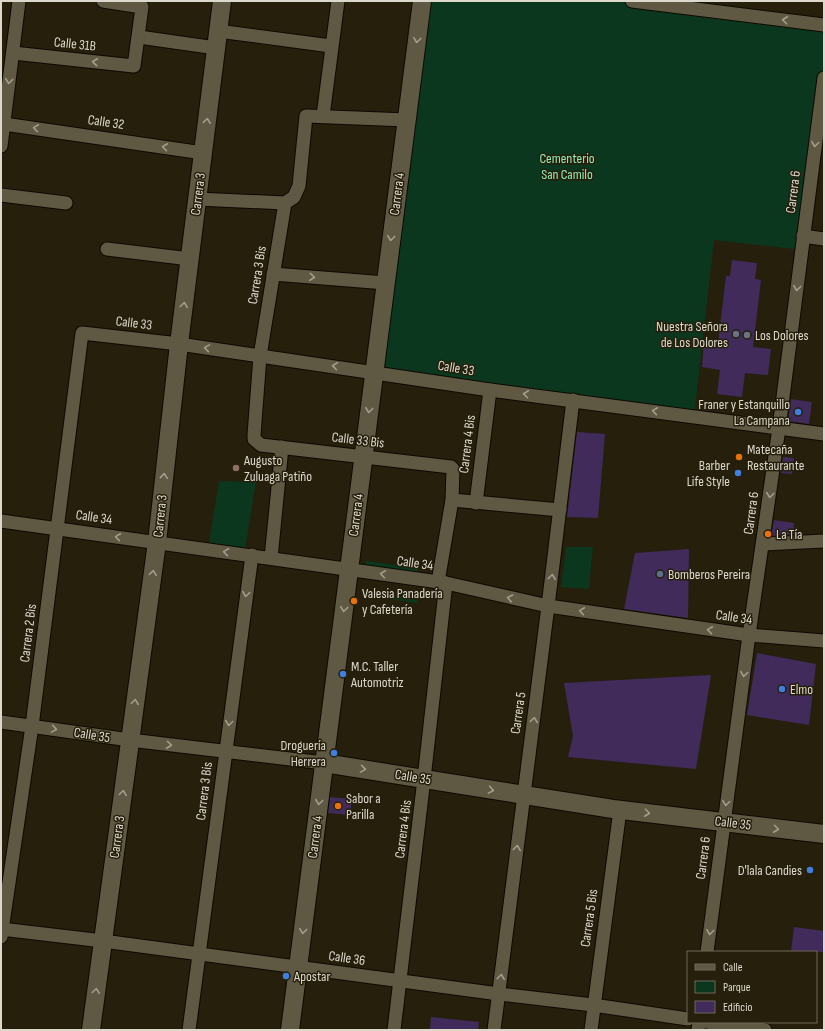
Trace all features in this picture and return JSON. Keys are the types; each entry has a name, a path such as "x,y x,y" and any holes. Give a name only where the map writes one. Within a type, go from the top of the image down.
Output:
{"street":[{"path":"1,146 20,1"},
{"path":"103,1 142,7 139,37 217,39 331,46"},
{"name":"Carrera 3","path":"91,1030 157,542 179,344 222,1"},
{"path":"323,116 338,1"},
{"name":"Carrera 4","path":"290,1030 422,1"},
{"path":"632,1 824,25"},
{"name":"Calle 31B","path":"12,54 134,66 139,37"},
{"name":"Carrera 6","path":"707,951 723,822 779,428 824,78"},
{"path":"197,199 285,203 294,197 299,186 307,116 407,120"},
{"name":"Calle 32","path":"4,124 203,153"},
{"path":"1,195 66,203"},
{"name":"Carrera 3 Bis","path":"256,442 254,439 254,434 260,356 285,203"},
{"path":"803,236 824,238"},
{"path":"106,249 190,259"},
{"path":"273,274 386,283"},
{"name":"Calle 33","path":"82,333 179,344 490,390 824,434"},
{"name":"Carrera 2 Bis","path":"1,932 32,726 82,333"},
{"name":"Carrera 4 Bis","path":"476,503 490,390"},
{"name":"Carrera 5","path":"494,1030 573,400"},
{"name":"Calle 33 Bis","path":"256,442 262,445 451,467 454,471 452,500"},
{"path":"271,558 282,447"},
{"path":"442,582 452,500 560,510"},
{"name":"Calle 34","path":"1,521 442,582 548,606 749,635 824,641"},
{"path":"763,544 824,541"},
{"name":"Carrera 3 Bis","path":"189,1030 252,555"},
{"name":"Carrera 4 Bis","path":"394,1030 424,779 442,582"},
{"name":"Calle 35","path":"1,722 130,740 324,763 523,796 620,810 824,834"},
{"name":"Carrera 5 Bis","path":"591,1030 593,1005 620,810"},
{"name":"Calle 36","path":"1,932 103,941 499,994 593,1005 687,1019"},
{"path":"714,1023 766,1030"}],"green space":[{"name":"Cementerio San Camilo","path":"422,1 632,1 824,25 824,78 802,250 714,240 694,417 374,372"},
{"path":"219,481 256,482 245,549 209,543"},
{"path":"566,547 593,547 589,589 561,587"},
{"path":"366,561 418,568 418,573 366,566"},
{"path":"366,590 418,598 417,603 365,596"}],"building":[{"name":"Nuestra Señora de Los Dolores","path":"732,260 757,263 755,279 761,280 753,347 771,349 768,375 745,373 742,397 717,394 720,370 702,367 704,341 718,343 726,276 730,276"},
{"name":"Franer y Estanquillo La Campana","path":"791,399 812,402 809,424 788,421"},
{"path":"577,432 605,434 598,518 567,517"},
{"path":"783,457 794,458 792,474 781,473"},
{"path":"774,520 794,523 793,535 771,536"},
{"name":"Bomberos Pereira","path":"689,549 688,618 624,609 635,553"},
{"name":"Elmo","path":"757,653 816,664 809,725 747,715"},
{"path":"711,675 696,769 568,757 573,736 564,683"},
{"name":"Sabor a Parilla","path":"330,797 352,799 350,815 328,813"},
{"path":"794,927 824,931 824,952 791,951"},
{"path":"431,1017 479,1022 478,1030 430,1030"}],"place":[{"name":"Nuestra Señora de Los Dolores","path":"736,334"},
{"name":"Los Dolores","path":"747,335"},
{"name":"Franer y Estanquillo La Campana","path":"798,412"},
{"name":"Matecaña Restaurante","path":"739,457"},
{"name":"Augusto Zuluaga Patiño","path":"236,468"},
{"name":"Barber Life Style","path":"738,473"},
{"name":"La Tía","path":"768,534"},
{"name":"Bomberos Pereira","path":"660,574"},
{"name":"Valesia Panadería y Cafetería","path":"354,601"},
{"name":"M.C. Taller Automotriz","path":"343,674"},
{"name":"Elmo","path":"782,689"},
{"name":"Droguería Herrera","path":"334,753"},
{"name":"Sabor a Parilla","path":"338,806"},
{"name":"D'lala Candies","path":"810,870"},
{"name":"Apostar","path":"286,976"}]}
